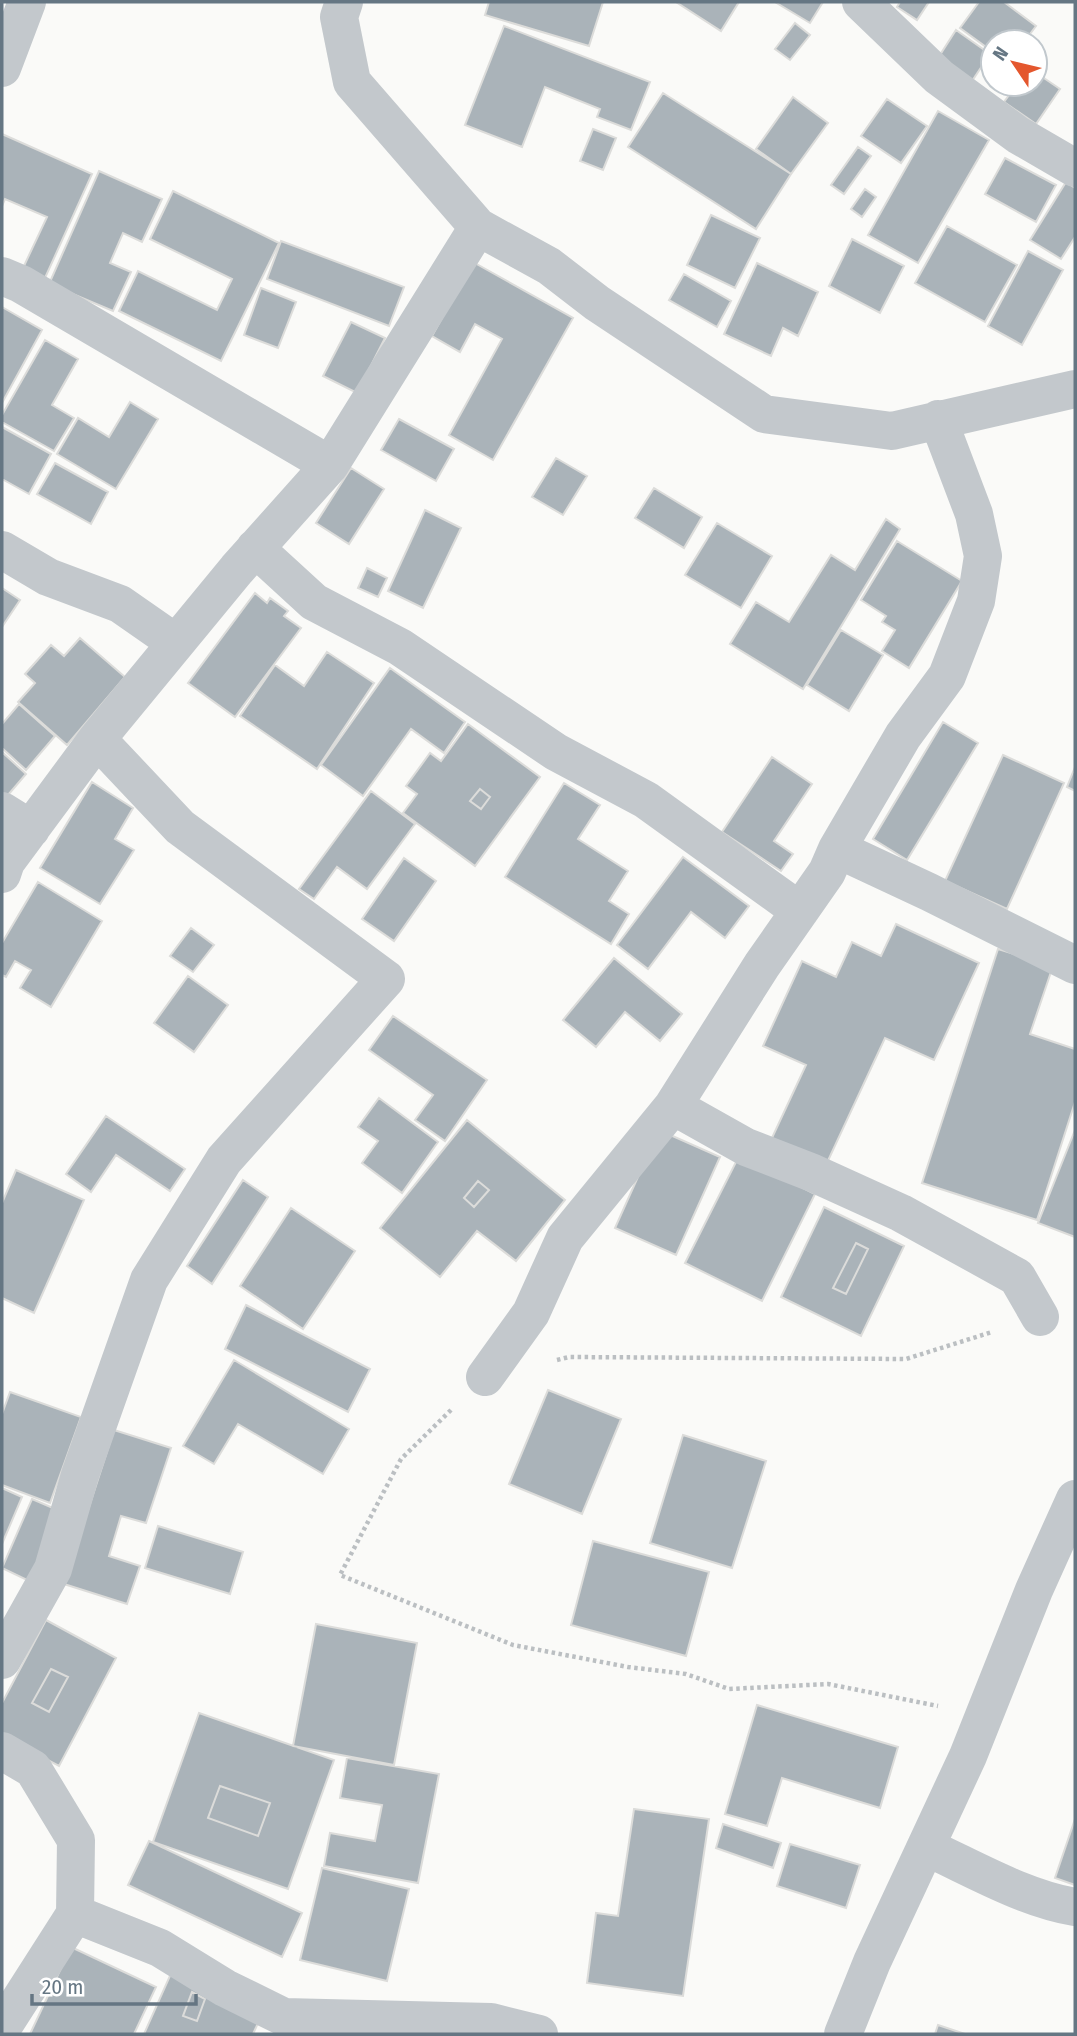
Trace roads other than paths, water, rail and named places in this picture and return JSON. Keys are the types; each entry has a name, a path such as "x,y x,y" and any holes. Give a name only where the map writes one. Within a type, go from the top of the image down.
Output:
{"street":[{"path":"2,68 27,2"},
{"path":"344,2 339,17 352,82 478,227 549,266 597,303 764,414 892,431 1075,388"},
{"path":"861,2 939,77 1018,135 1075,168"},
{"path":"2,874 17,820 97,739 255,548 330,465 478,227"},
{"path":"2,276 21,284 330,465"},
{"path":"485,1377 531,1313 565,1238 673,1106 762,965 827,872 837,849 903,736 947,676 976,601 983,556 974,514 938,419"},
{"path":"255,548 314,602 400,647 556,752 646,800 800,911"},
{"path":"2,550 48,578 120,604 176,643"},
{"path":"2,1660 52,1569 80,1475 149,1280 225,1160 386,979 180,827 97,739"},
{"path":"837,849 1075,965"},
{"path":"673,1106 746,1147 813,1173 901,1213 1017,1277 1040,1317"},
{"path":"843,2034 872,1962 986,1713 1034,1590 1075,1499"},
{"path":"2,1751 33,1769 76,1840 75,1914 2,2028"},
{"path":"926,1846 1042,1899 1075,1907"},
{"path":"75,1914 160,1948 225,1988 265,2022 284,2017 491,2022 531,2033"}]}
